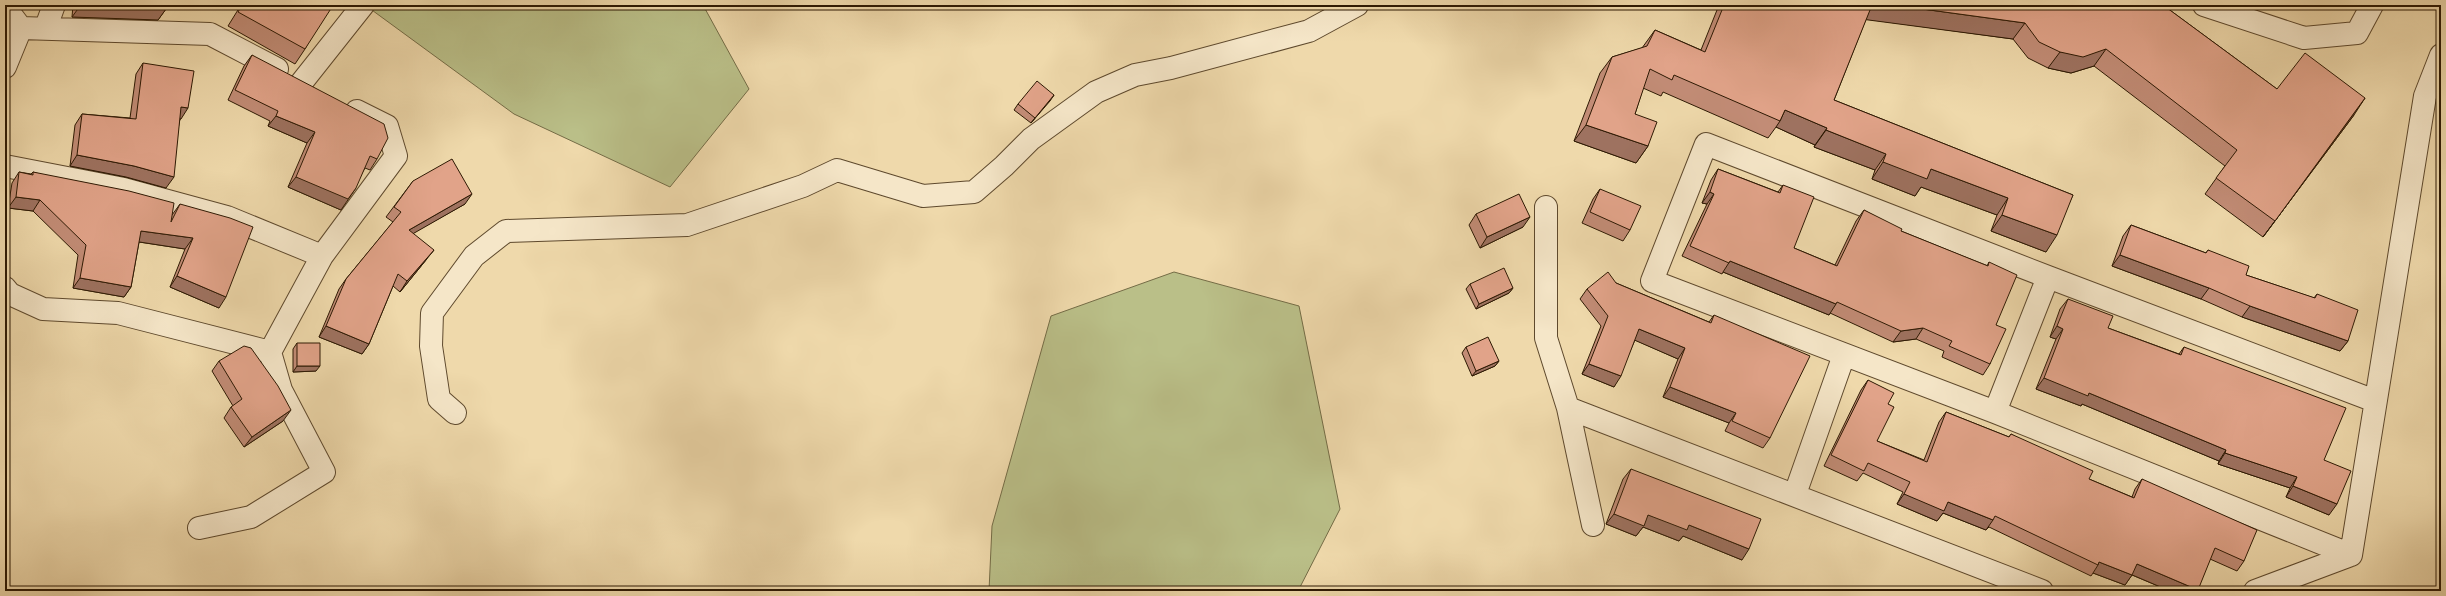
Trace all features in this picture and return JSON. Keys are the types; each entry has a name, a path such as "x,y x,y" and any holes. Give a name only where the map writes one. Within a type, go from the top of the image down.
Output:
{"street":[{"path":"46,27 54,5"},
{"path":"302,82 363,5"},
{"path":"455,412 439,399 431,346 432,313 474,256 506,231 688,225 803,186 837,170 924,196 974,192 1004,166 1031,139 1096,92 1135,75 1179,66 1309,31 1357,5"},
{"path":"2204,5 2304,38 2357,33 2372,5"},
{"path":"5,6 21,28"},
{"path":"21,28 46,27 210,34 321,92"},
{"path":"5,67 21,28"},
{"path":"2351,555 2425,96 2441,55"},
{"path":"199,528 251,517 324,472 281,390 270,352 322,256 396,156 387,126 341,102"},
{"path":"2351,555 1995,412 1652,281 1706,144 2048,277 2375,401"},
{"path":"5,166 124,189 227,217 322,256"},
{"path":"1546,207 1546,338 1568,408 1593,525"},
{"path":"1995,412 2048,277"},
{"path":"5,288 10,294 43,309 118,313 270,352"},
{"path":"1795,494 1844,355"},
{"path":"1568,408 1795,494 2042,591"},
{"path":"2255,591 2351,555"}],"green space":[{"path":"365,5 703,5 749,89 670,187 514,114"},
{"path":"1174,272 1299,306 1340,509 1298,591 989,591 992,526 1051,316"}],"building":[{"path":"166,5 166,9 80,6"},
{"path":"242,5 329,5 332,7 305,49 238,12"},
{"path":"1724,5 1872,5 1834,100 2073,195 2057,235 2002,215 2008,198 1931,169 1927,179 1883,162 1886,154 1826,130 1827,128 1785,110 1780,121 1674,75 1672,80 1650,69 1635,114 1657,122 1648,146 1586,125 1612,57 1647,46 1655,30 1705,52"},
{"path":"1893,5 2163,5 2277,89 2305,53 2365,98 2275,221 2216,178 2237,150 2106,49 2083,57 2060,52 2039,42 2025,23"},
{"path":"252,55 384,124 388,138 377,159 370,156 356,188 348,199 296,177 315,132 276,116 278,111 235,90"},
{"path":"143,63 194,71 188,108 181,107 174,177 134,166 77,155 82,114 136,119"},
{"path":"1037,81 1054,95 1035,118 1018,104"},
{"path":"452,159 472,194 409,230 434,250 407,281 398,274 369,344 326,326 346,279 401,212 394,207 413,181"},
{"path":"1718,169 1780,193 1783,185 1814,197 1794,248 1837,266 1864,210 1902,229 1901,231 1988,266 1989,262 2017,275 1996,325 2006,329 1990,364 1949,346 1952,341 1923,328 1901,331 1837,302 1836,304 1730,261 1729,263 1690,246 1714,194 1710,192"},
{"path":"19,172 33,175 33,172 129,191 174,203 171,222 180,204 230,218 253,227 226,297 177,276 193,238 141,231 131,287 80,278 86,245 40,200 16,197"},
{"path":"1600,189 1641,206 1630,230 1590,212"},
{"path":"1519,194 1530,217 1487,237 1476,214"},
{"path":"2131,225 2206,253 2208,250 2249,266 2246,275 2315,298 2317,294 2358,310 2348,341 2250,306 2209,288 2120,255"},
{"path":"1504,268 1513,288 1479,304 1470,284"},
{"path":"1608,272 1616,283 1711,323 1714,315 1810,356 1770,438 1732,421 1736,413 1670,387 1685,348 1639,329 1621,376 1589,364 1608,316 1587,289"},
{"path":"2068,299 2113,316 2108,328 2181,355 2184,347 2346,408 2324,460 2351,471 2337,504 2293,486 2297,477 2225,453 2226,450 2089,393 2088,396 2044,378 2063,329 2057,326"},
{"path":"1488,337 1499,361 1476,371 1466,347"},
{"path":"297,343 320,343 320,366 297,366"},
{"path":"244,346 251,348 278,386 291,410 252,437 231,407 242,399 219,361"},
{"path":"1868,380 1894,393 1888,404 1894,407 1877,441 1927,462 1946,412 2009,437 2011,434 2093,471 2089,479 2134,498 2142,479 2257,530 2244,561 2215,548 2198,590 2137,564 2132,575 2099,562 2098,565 1995,516 1993,520 1948,502 1944,511 1904,494 1910,482 1868,463 1864,471 1831,455"},
{"path":"1631,469 1761,519 1749,549 1689,525 1687,530 1648,515 1644,526 1614,514"}]}
